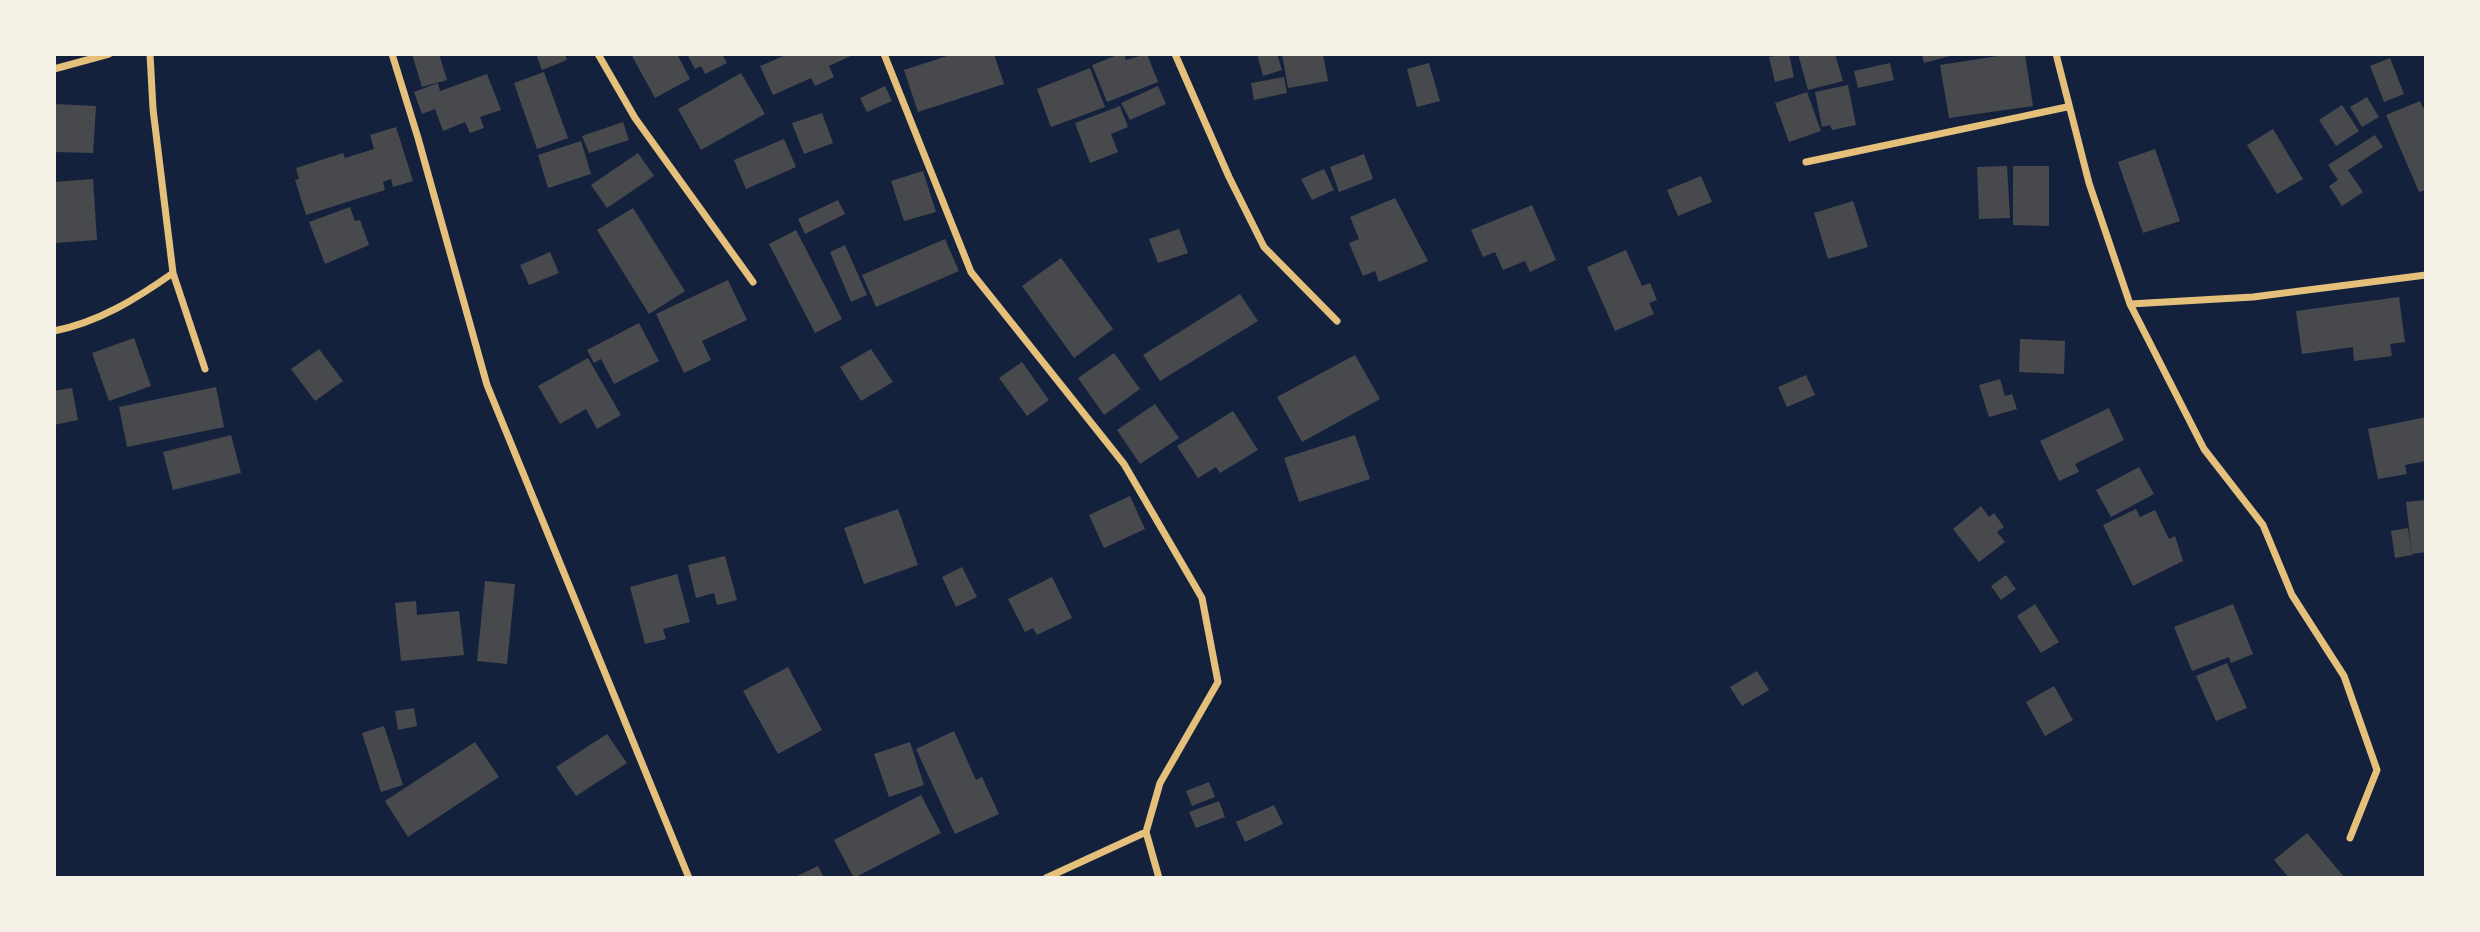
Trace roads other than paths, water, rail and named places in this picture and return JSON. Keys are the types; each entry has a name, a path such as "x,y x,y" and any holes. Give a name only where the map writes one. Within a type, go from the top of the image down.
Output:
{"street":[{"path":"54,69 110,54"},
{"path":"150,54 153,109 173,273 205,369"},
{"path":"391,54 418,138 487,385 689,878"},
{"path":"598,54 635,118 753,282"},
{"path":"884,54 971,272 1124,464 1202,598 1218,682 1160,783 1146,832 1159,878"},
{"path":"1175,54 1229,177 1264,247 1337,321"},
{"path":"2056,54 2067,107 2089,183 2130,304 2204,449 2263,525 2292,595 2343,676 2377,770 2350,838"},
{"path":"1806,162 2067,107"},
{"path":"54,331 75,327 129,303 173,273"},
{"path":"2130,304 2253,297 2426,275"},
{"path":"1046,878 1146,832"}]}
